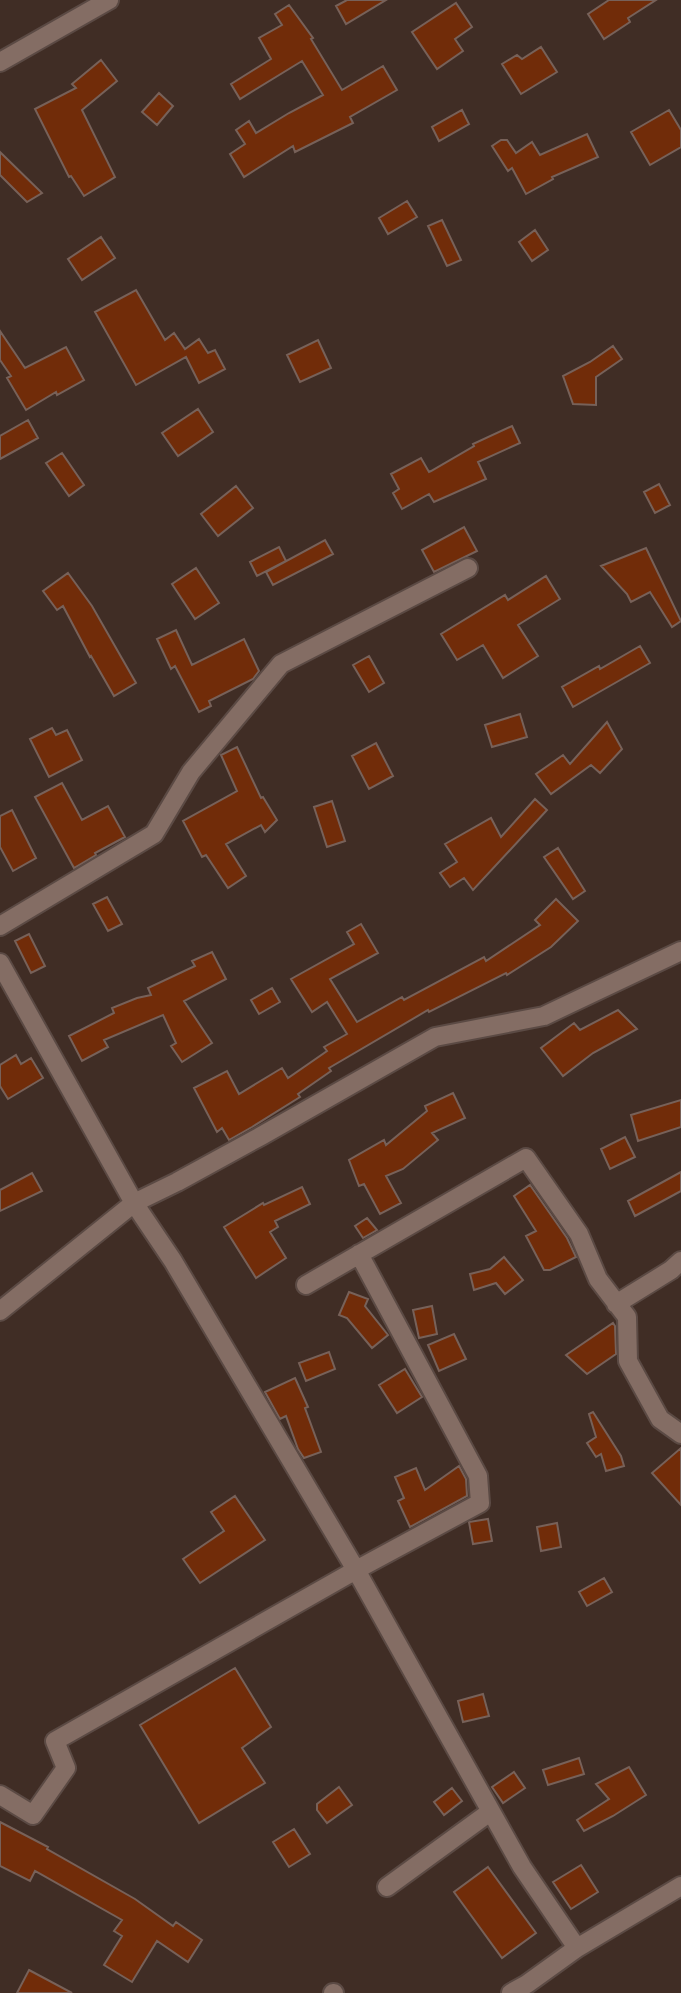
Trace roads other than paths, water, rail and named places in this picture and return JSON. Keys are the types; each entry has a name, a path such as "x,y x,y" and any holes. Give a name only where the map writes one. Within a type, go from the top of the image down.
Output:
{"street":[{"path":"0,62 109,0"},
{"path":"0,926 154,834 191,772 281,664 468,568"},
{"path":"0,1311 134,1203 247,1144 435,1037 544,1016 681,951"},
{"path":"0,963 134,1203 173,1261 356,1570 522,1867 577,1948"},
{"path":"306,1285 526,1158 579,1234 598,1279 627,1317 628,1361 660,1419 681,1434"},
{"path":"0,1795 33,1815 66,1768 55,1741 480,1503 478,1476 359,1254"},
{"path":"616,1304 681,1261"},
{"path":"387,1887 490,1812"},
{"path":"511,1993 577,1948 681,1886"}]}
